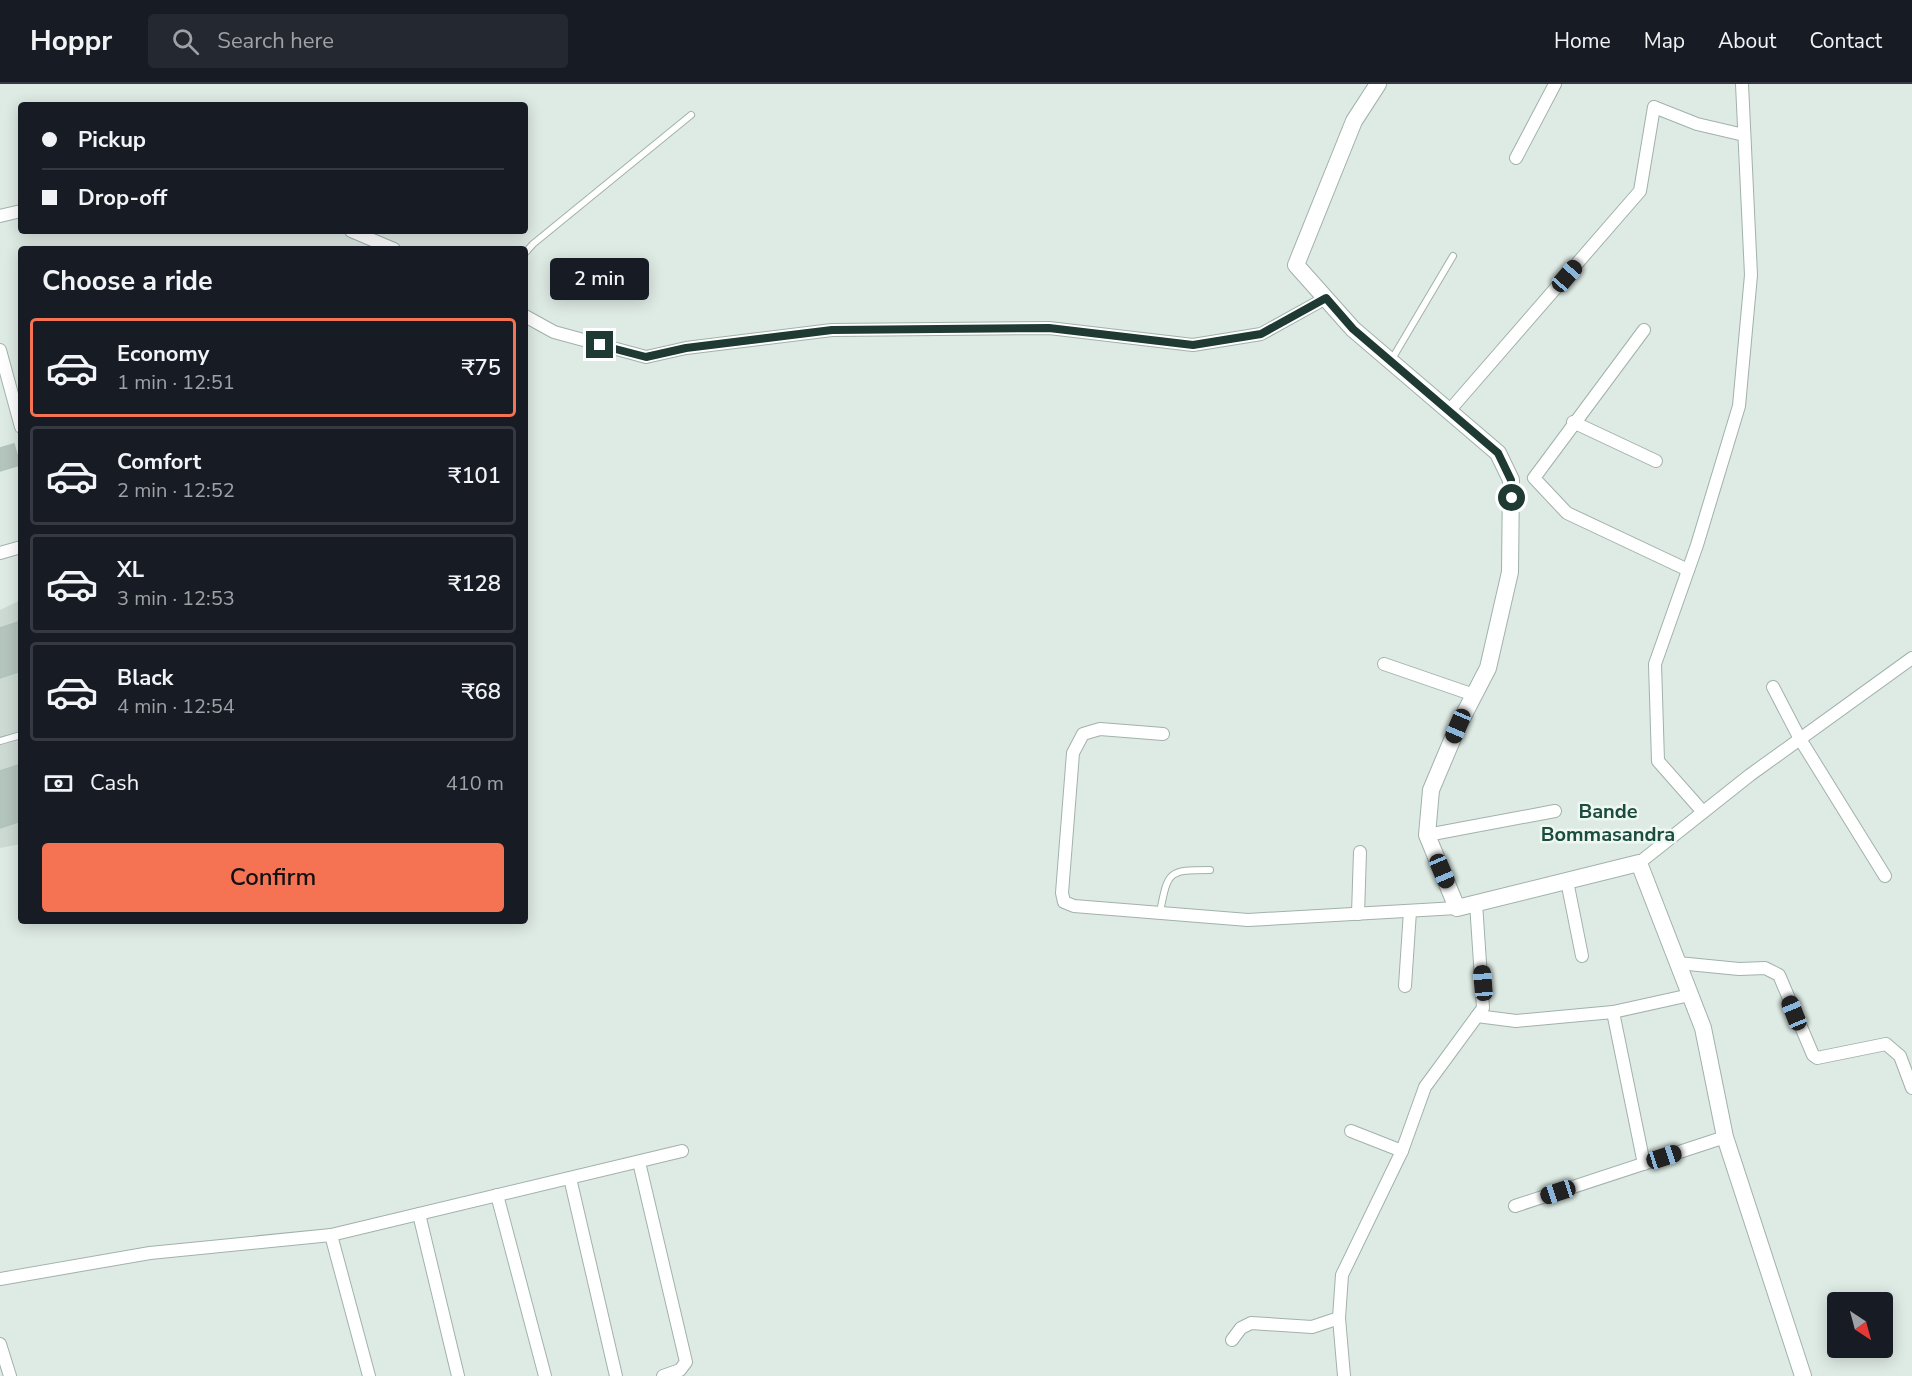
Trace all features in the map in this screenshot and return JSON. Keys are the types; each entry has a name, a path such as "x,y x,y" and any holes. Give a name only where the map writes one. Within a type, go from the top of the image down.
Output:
{"street":[{"path":"1378,84 1354,121 1296,265 1353,329 1498,453 1511,480 1510,572 1488,668 1431,790 1427,835 1457,908"},
{"path":"1516,158 1555,84"},
{"path":"1703,812 1658,761 1655,664 1688,570 1739,406 1751,275 1742,84"},
{"path":"1449,411 1640,191 1654,107 1697,124 1744,135"},
{"path":"0,216 18,212"},
{"path":"358,234 387,246"},
{"path":"528,318 554,332 646,357 686,348 832,330 1049,328 1193,345 1261,334 1326,298"},
{"path":"1534,478 1573,422 1644,330"},
{"path":"0,350 18,416"},
{"path":"1573,422 1656,461"},
{"path":"1534,478 1567,513 1688,570"},
{"path":"1511,480 1534,478"},
{"path":"0,553 18,548"},
{"path":"1163,734 1100,729 1083,734 1073,753 1062,893 1064,902 1074,906 1248,920 1457,908 1639,863 1800,739 1912,658"},
{"path":"1384,663 1474,694"},
{"path":"1773,687 1800,739 1885,876"},
{"path":"1427,835 1556,811"},
{"path":"1358,914 1360,852"},
{"path":"1639,863 1703,1028 1725,1137 1803,1376"},
{"path":"1567,881 1582,956"},
{"path":"1344,1376 1339,1318 1342,1275 1402,1151 1425,1087 1483,1008 1476,903"},
{"path":"1405,986 1410,911"},
{"path":"1678,963 1739,969 1765,968 1772,971 1779,975 1810,1051 1817,1058 1886,1044 1906,1055 1912,1088"},
{"path":"1478,1016 1516,1021 1612,1012 1690,995"},
{"path":"1612,1012 1644,1164"},
{"path":"1351,1131 1402,1151"},
{"path":"1515,1206 1725,1137"},
{"path":"0,1279 150,1253 331,1235 682,1151"},
{"path":"639,1162 686,1362 680,1370 663,1376"},
{"path":"570,1178 616,1376"},
{"path":"497,1196 545,1376"},
{"path":"419,1214 458,1376"},
{"path":"331,1235 369,1376"},
{"path":"1232,1340 1241,1328 1251,1323 1312,1327 1339,1318"},
{"path":"0,1344 10,1376"}],"lane":[{"path":"528,250 690,116"},
{"path":"1391,361 1453,256"},
{"path":"0,741 18,736"},
{"path":"1160,912 1165,885 1172,874 1182,870 1210,870"}],"shaded area":[{"path":"18,601 18,845 0,848 0,610"}],"building":[{"path":"14,444 18,466 0,471 0,448"},
{"path":"18,622 18,672 0,678 0,628"},
{"path":"18,765 18,822 0,828 0,771"}],"district":[{"name":"Bande Bommasandra","path":"1608,822"}],"route":[{"path":"600,345 646,357 686,348 832,330 1049,328 1193,345 1261,334 1326,298 1353,329 1498,453 1511,480 1512,498"}]}
